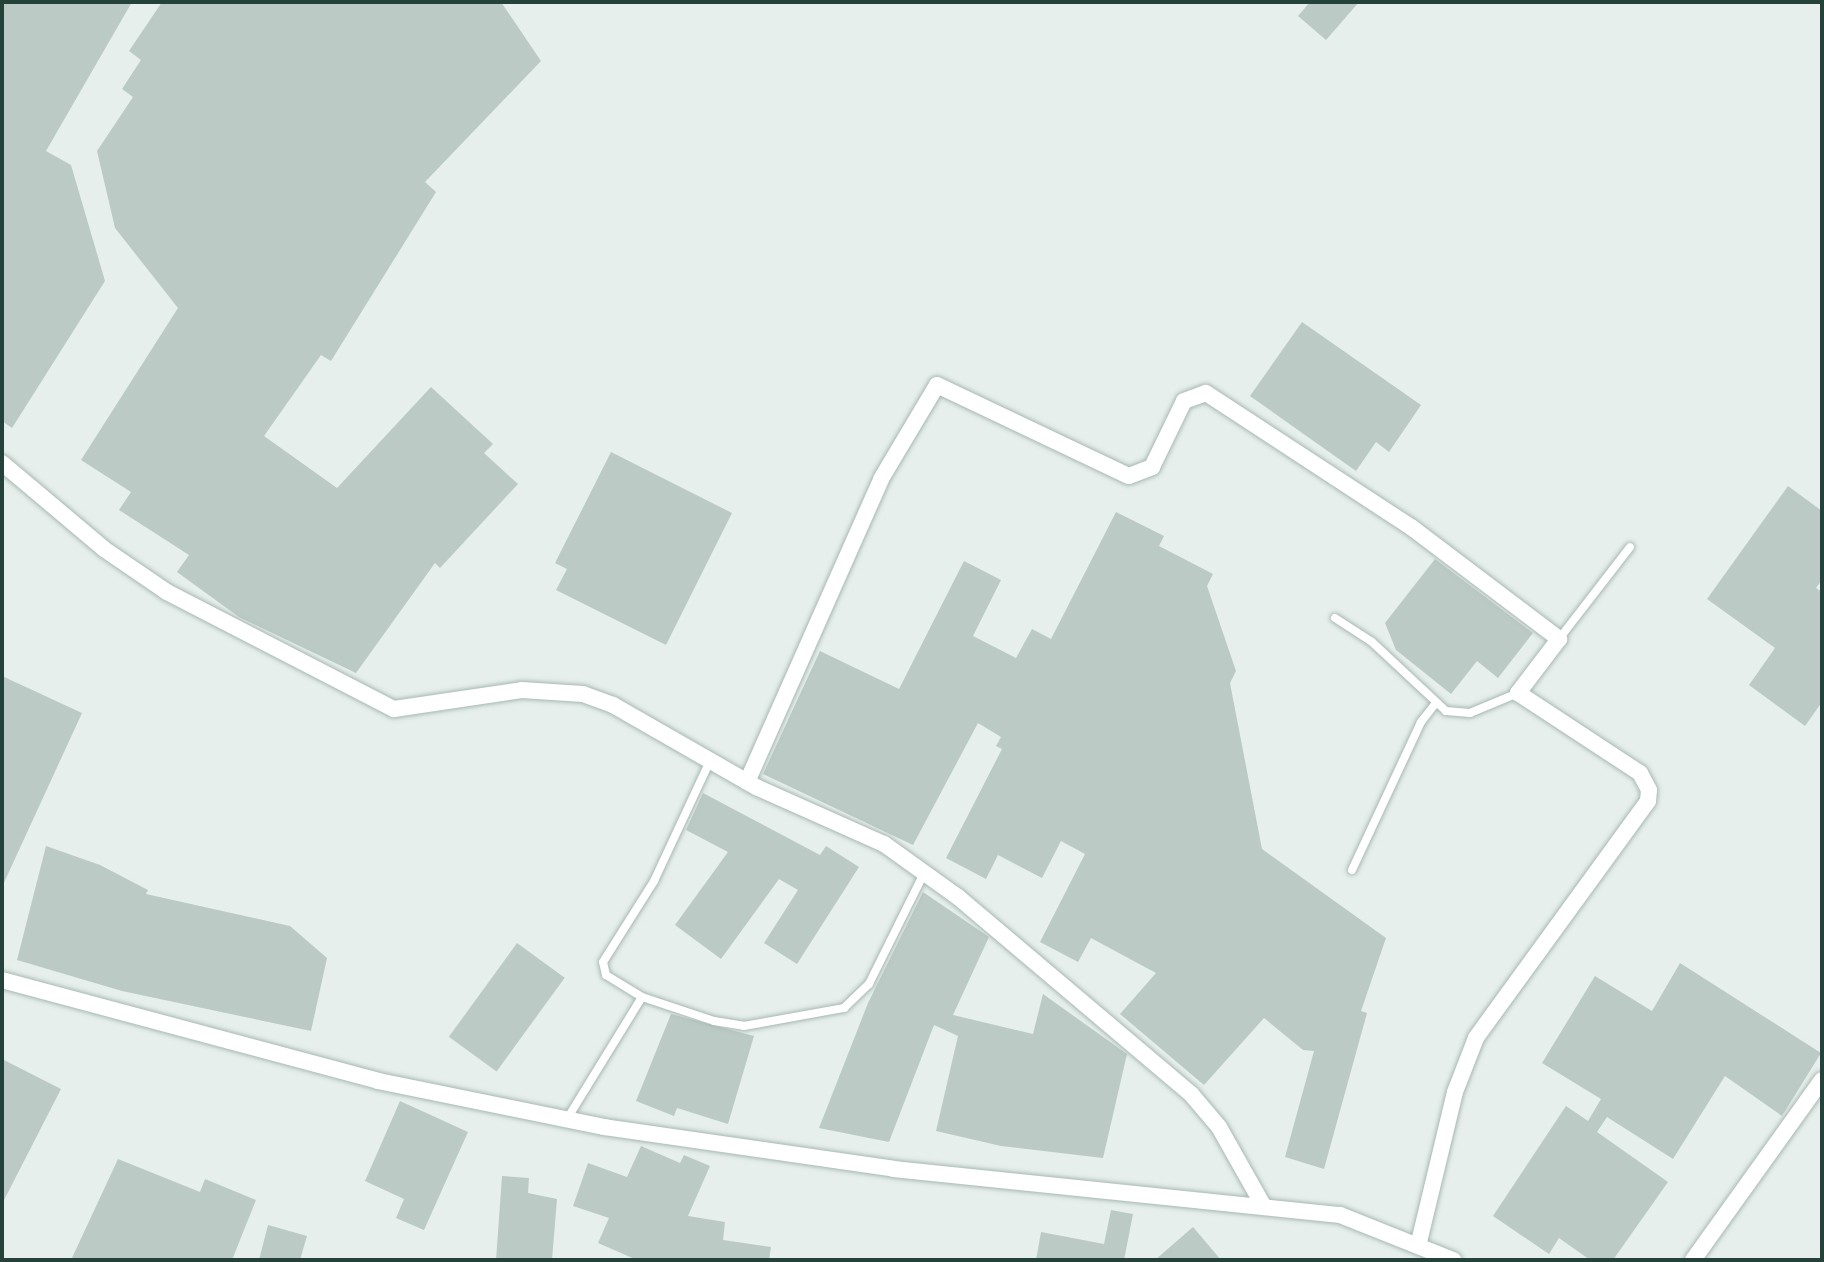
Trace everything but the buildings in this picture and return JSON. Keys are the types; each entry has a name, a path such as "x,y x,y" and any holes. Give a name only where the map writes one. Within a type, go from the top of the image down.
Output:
{"street":[{"path":"747,782 881,479 937,385 1129,476 1152,467 1184,401 1199,393 1212,396 1411,527 1559,639 1518,693 1640,773 1649,796 1476,1038 1455,1092 1418,1246"},
{"path":"2,463 104,549 167,592 394,709 562,689 613,705 747,782 884,844 924,873 1191,1094 1219,1127 1264,1207"},
{"path":"2,980 378,1081 567,1119 894,1169 1340,1215 1453,1260"},
{"path":"1693,1260 1822,1080"}],"lane":[{"path":"1559,639 1630,547"},
{"path":"1335,618 1372,642 1446,711 1470,713 1518,693"},
{"path":"1352,870 1421,722 1436,703"},
{"path":"710,761 654,881 603,962 606,975 642,997 714,1021 744,1026 844,1008 869,984 924,873"},
{"path":"567,1119 642,997"}]}
